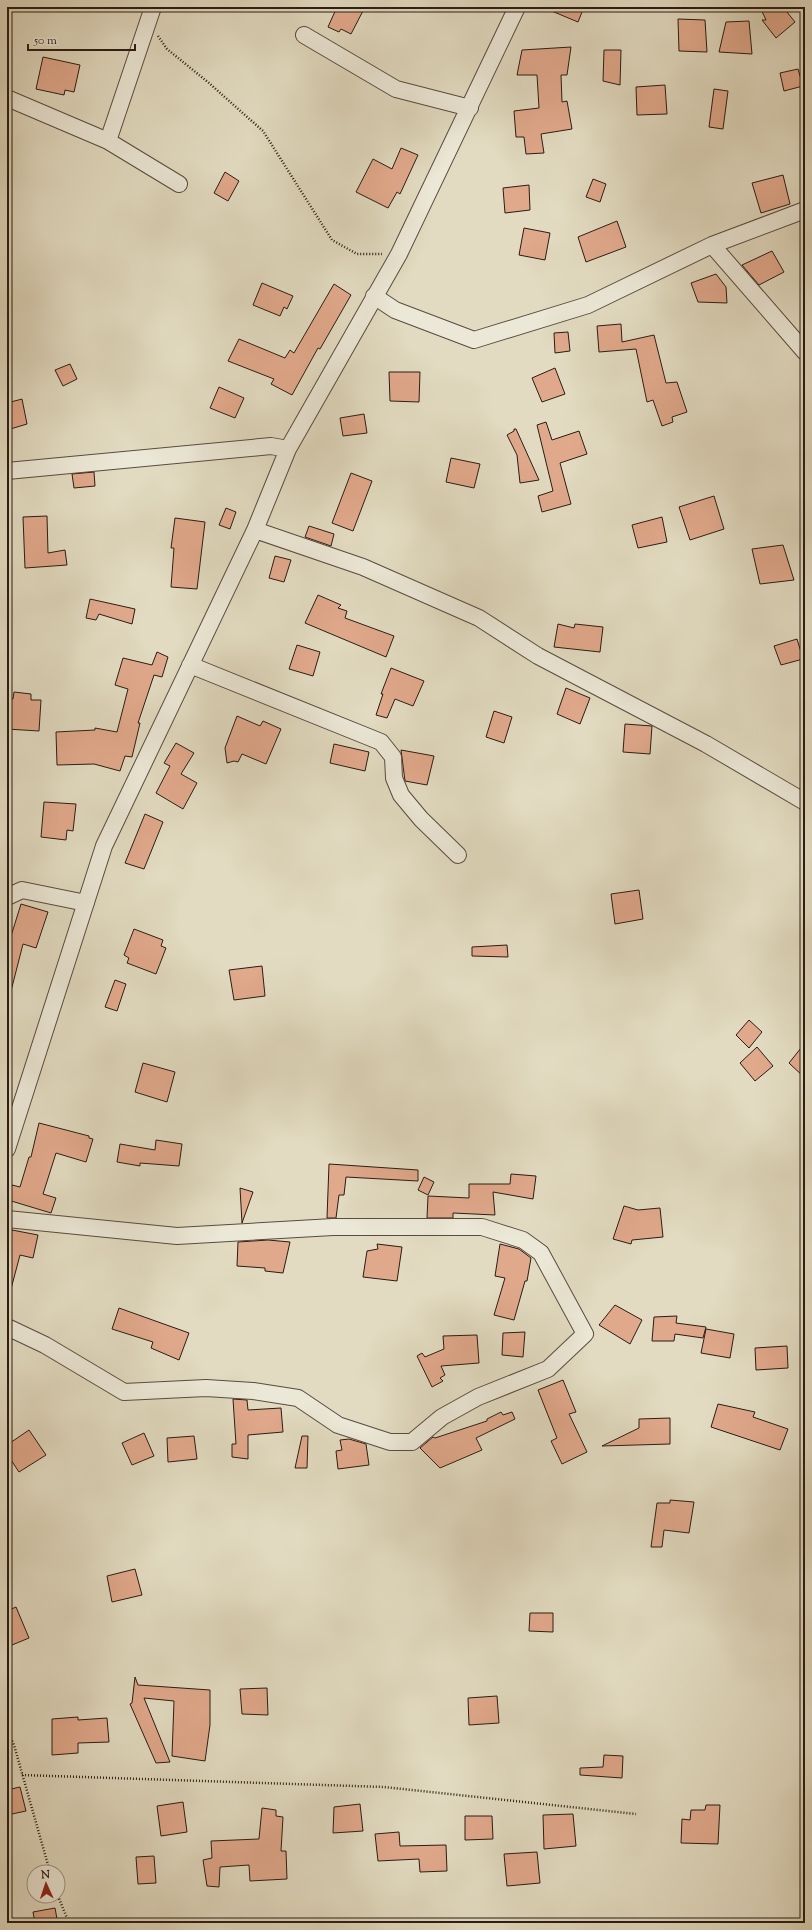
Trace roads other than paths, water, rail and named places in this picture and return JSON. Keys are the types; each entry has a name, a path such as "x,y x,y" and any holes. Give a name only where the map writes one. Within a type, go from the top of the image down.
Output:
{"street":[{"path":"108,142 153,7"},
{"path":"8,1142 104,846 255,530 288,449 399,254 517,7"},
{"path":"304,35 396,88 470,108"},
{"path":"7,98 108,142 179,184"},
{"path":"374,296 395,310 474,340 588,305 712,245 805,210"},
{"path":"712,245 805,352"},
{"path":"7,471 271,446 288,449"},
{"path":"255,530 363,567 479,618 538,656 706,744 805,802"},
{"path":"190,665 381,742 393,757 394,778 401,795 421,819 458,855"},
{"path":"7,897 22,890 86,903"},
{"path":"7,1219 177,1236 333,1228 482,1227 523,1240 540,1253 585,1334 548,1369 478,1397 442,1417 412,1442 390,1442 338,1425 298,1398 253,1391 206,1388 124,1392 45,1345 7,1327"}]}
